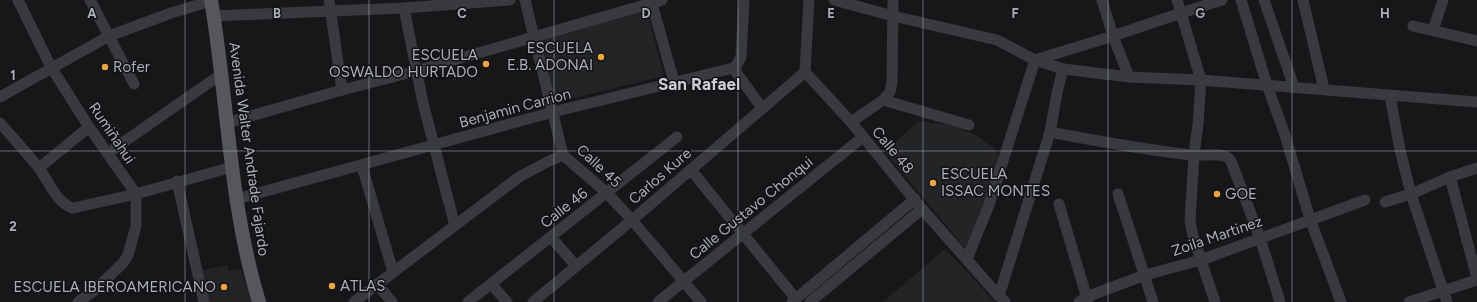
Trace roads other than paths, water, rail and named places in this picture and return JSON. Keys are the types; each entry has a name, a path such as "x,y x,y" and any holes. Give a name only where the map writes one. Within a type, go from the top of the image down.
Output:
{"main road":[{"name":"Avenida Walter Andrade Fajardo","path":"211,1 241,232 252,280 259,302"}],"street":[{"name":"Rumiñahui","path":"18,0 51,67 89,127 136,194"},
{"path":"90,0 134,84"},
{"path":"329,0 342,90"},
{"path":"213,16 404,8 439,3 510,0"},
{"name":"Calle 45","path":"525,0 563,155 607,193 632,220 701,302"},
{"path":"744,0 741,57 737,65 733,68 762,108"},
{"path":"805,72 809,0"},
{"path":"834,0 893,16 997,40 1035,60 1063,70 1129,77 1294,86 1390,96 1477,102"},
{"path":"851,122 883,100 890,92 892,82 893,0"},
{"path":"1102,0 1113,36 1129,77"},
{"path":"1176,0 1201,80 1190,221 1193,236 1215,302"},
{"path":"1035,60 1222,0"},
{"path":"1241,0 1310,219 1341,302"},
{"path":"1264,0 1294,86"},
{"path":"1303,0 1324,89"},
{"path":"1433,30 1443,0"},
{"path":"0,96 109,36 171,13 211,1"},
{"path":"226,123 342,90 416,71 655,1 674,82"},
{"path":"404,8 423,103 455,226"},
{"path":"1414,26 1477,41"},
{"path":"967,259 989,205 1035,60"},
{"name":"Benjamin Carrion","path":"237,199 362,166 553,112 733,68"},
{"path":"1002,299 1050,132 1063,70"},
{"name":"Carlos Kure","path":"533,302 632,220 805,72"},
{"name":"Calle 48","path":"805,72 851,122 915,200 1002,299"},
{"path":"108,153 220,75"},
{"path":"1390,96 1400,150 1411,194 1447,302"},
{"path":"883,100 969,125"},
{"path":"0,123 39,168 60,199 67,206 74,208 136,194 232,167"},
{"path":"39,168 89,127"},
{"path":"1050,132 1194,155 1221,155 1229,158 1260,238 1280,302"},
{"name":"Calle 46","path":"468,302 677,137"},
{"name":"Calle Gustavo Chonqui","path":"658,302 863,137"},
{"path":"354,302 519,177 563,155"},
{"path":"362,166 393,272"},
{"path":"1385,202 1411,194 1450,177 1477,168"},
{"path":"691,170 743,234 794,301 915,200"},
{"path":"1409,302 1477,279 1450,177"},
{"path":"177,182 204,302"},
{"path":"83,301 124,263 128,255 136,226 136,194"},
{"path":"1118,194 1154,302"},
{"name":"Zoila Martinez","path":"1084,300 1145,275 1201,260 1365,200"},
{"path":"1059,204 1084,300"},
{"path":"810,302 922,208"},
{"path":"551,237 576,266"},
{"path":"377,284 392,302"},
{"path":"491,284 507,302"}],"place":[{"name":"ESCUELA E.B. ADONAI","path":"601,57"},
{"name":"ESCUELA OSWALDO HURTADO","path":"486,64"},
{"name":"Rofer","path":"105,67"},
{"name":"ESCUELA ISSAC MONTES","path":"933,183"},
{"name":"GOE","path":"1217,194"},
{"name":"ATLAS","path":"332,286"},
{"name":"ESCUELA IBEROAMERICANO","path":"224,287"}],"district":[{"name":"San Rafael","path":"699,84"}]}
